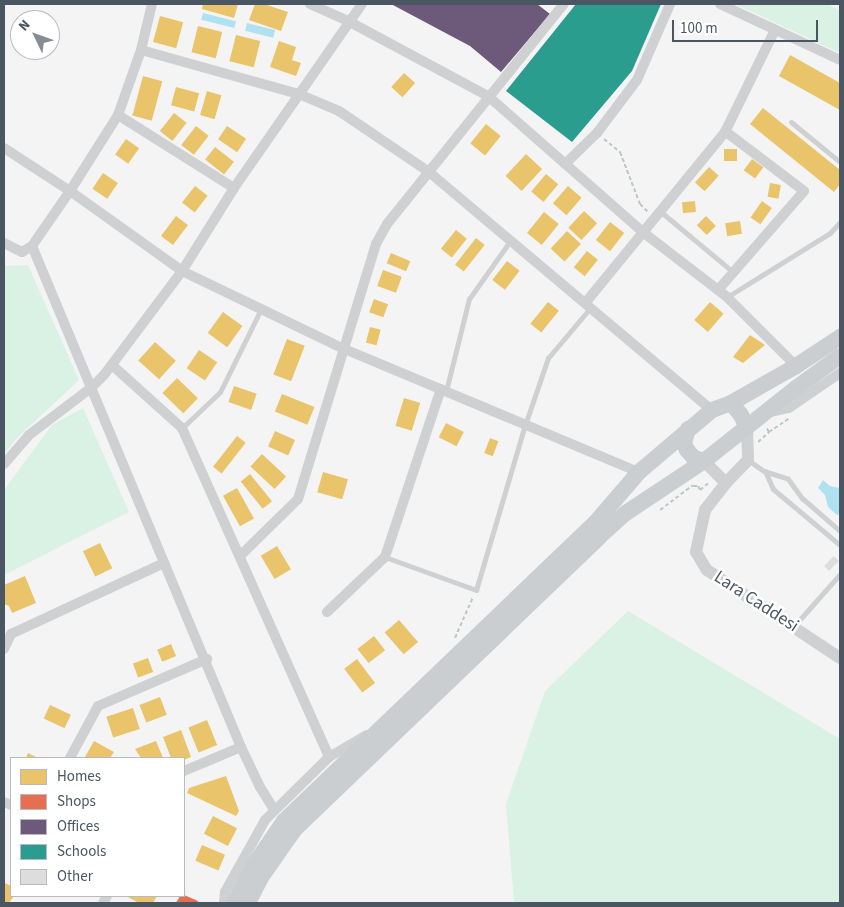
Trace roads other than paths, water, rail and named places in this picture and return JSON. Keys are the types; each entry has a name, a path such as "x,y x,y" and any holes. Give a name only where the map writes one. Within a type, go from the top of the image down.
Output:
{"main road":[{"path":"234,903 254,864 284,821 595,523 639,472 712,410 731,403 796,366 840,337"},
{"path":"248,903 280,848 318,804 619,519 652,494 704,461 796,388 840,356"},
{"path":"731,403 742,415 747,428"},
{"path":"688,429 684,443 687,450 694,458 704,461"}],"street":[{"path":"4,244 22,252 32,246 70,191 118,115 141,50 152,4"},
{"path":"310,4 348,21 488,96 644,233 727,297 796,366"},
{"path":"4,464 30,435 91,388 112,365 182,271 234,188 348,21 362,4"},
{"path":"565,164 597,133 637,80 670,4"},
{"path":"720,4 840,60"},
{"path":"240,556 298,499 342,348 376,244 387,224 430,172 558,6"},
{"path":"589,305 725,131 775,30"},
{"path":"141,50 299,94 339,111 430,172 510,242 589,305 712,410"},
{"path":"118,115 234,188"},
{"path":"718,290 804,191 725,131"},
{"path":"4,148 70,191 182,271 342,348 639,472"},
{"path":"32,246 164,563 207,660 241,747 260,787 274,810"},
{"path":"112,365 182,428 329,757"},
{"path":"765,414 789,408 840,373"},
{"path":"327,612 386,557 443,390"},
{"path":"747,428 748,460"},
{"name":"Lara Caddesi","path":"748,460 726,483 705,510 696,552 707,570 840,658"},
{"path":"704,461 726,483"},
{"path":"4,649 7,632 164,563"},
{"path":"71,757 98,706 207,660"},
{"path":"224,903 225,892 260,828 274,810 329,757 385,724"},
{"path":"185,771 241,747"}],"lane":[{"path":"791,122 840,162"},
{"path":"658,215 733,273"},
{"path":"727,297 830,233 840,222"},
{"path":"443,390 470,299 510,242"},
{"path":"386,557 476,590 525,425 548,358 589,305"},
{"path":"182,428 220,392 261,309"},
{"path":"748,460 764,471 788,479 802,498 840,531"},
{"path":"764,471 773,489 840,544"},
{"path":"793,627 840,574"}],"water":[{"path":"203,13 236,21 234,28 201,20"},
{"path":"247,23 275,30 273,38 245,31"},
{"path":"823,480 830,486 839,488 840,482 840,514 837,515 828,507 825,495 818,488"}]}
